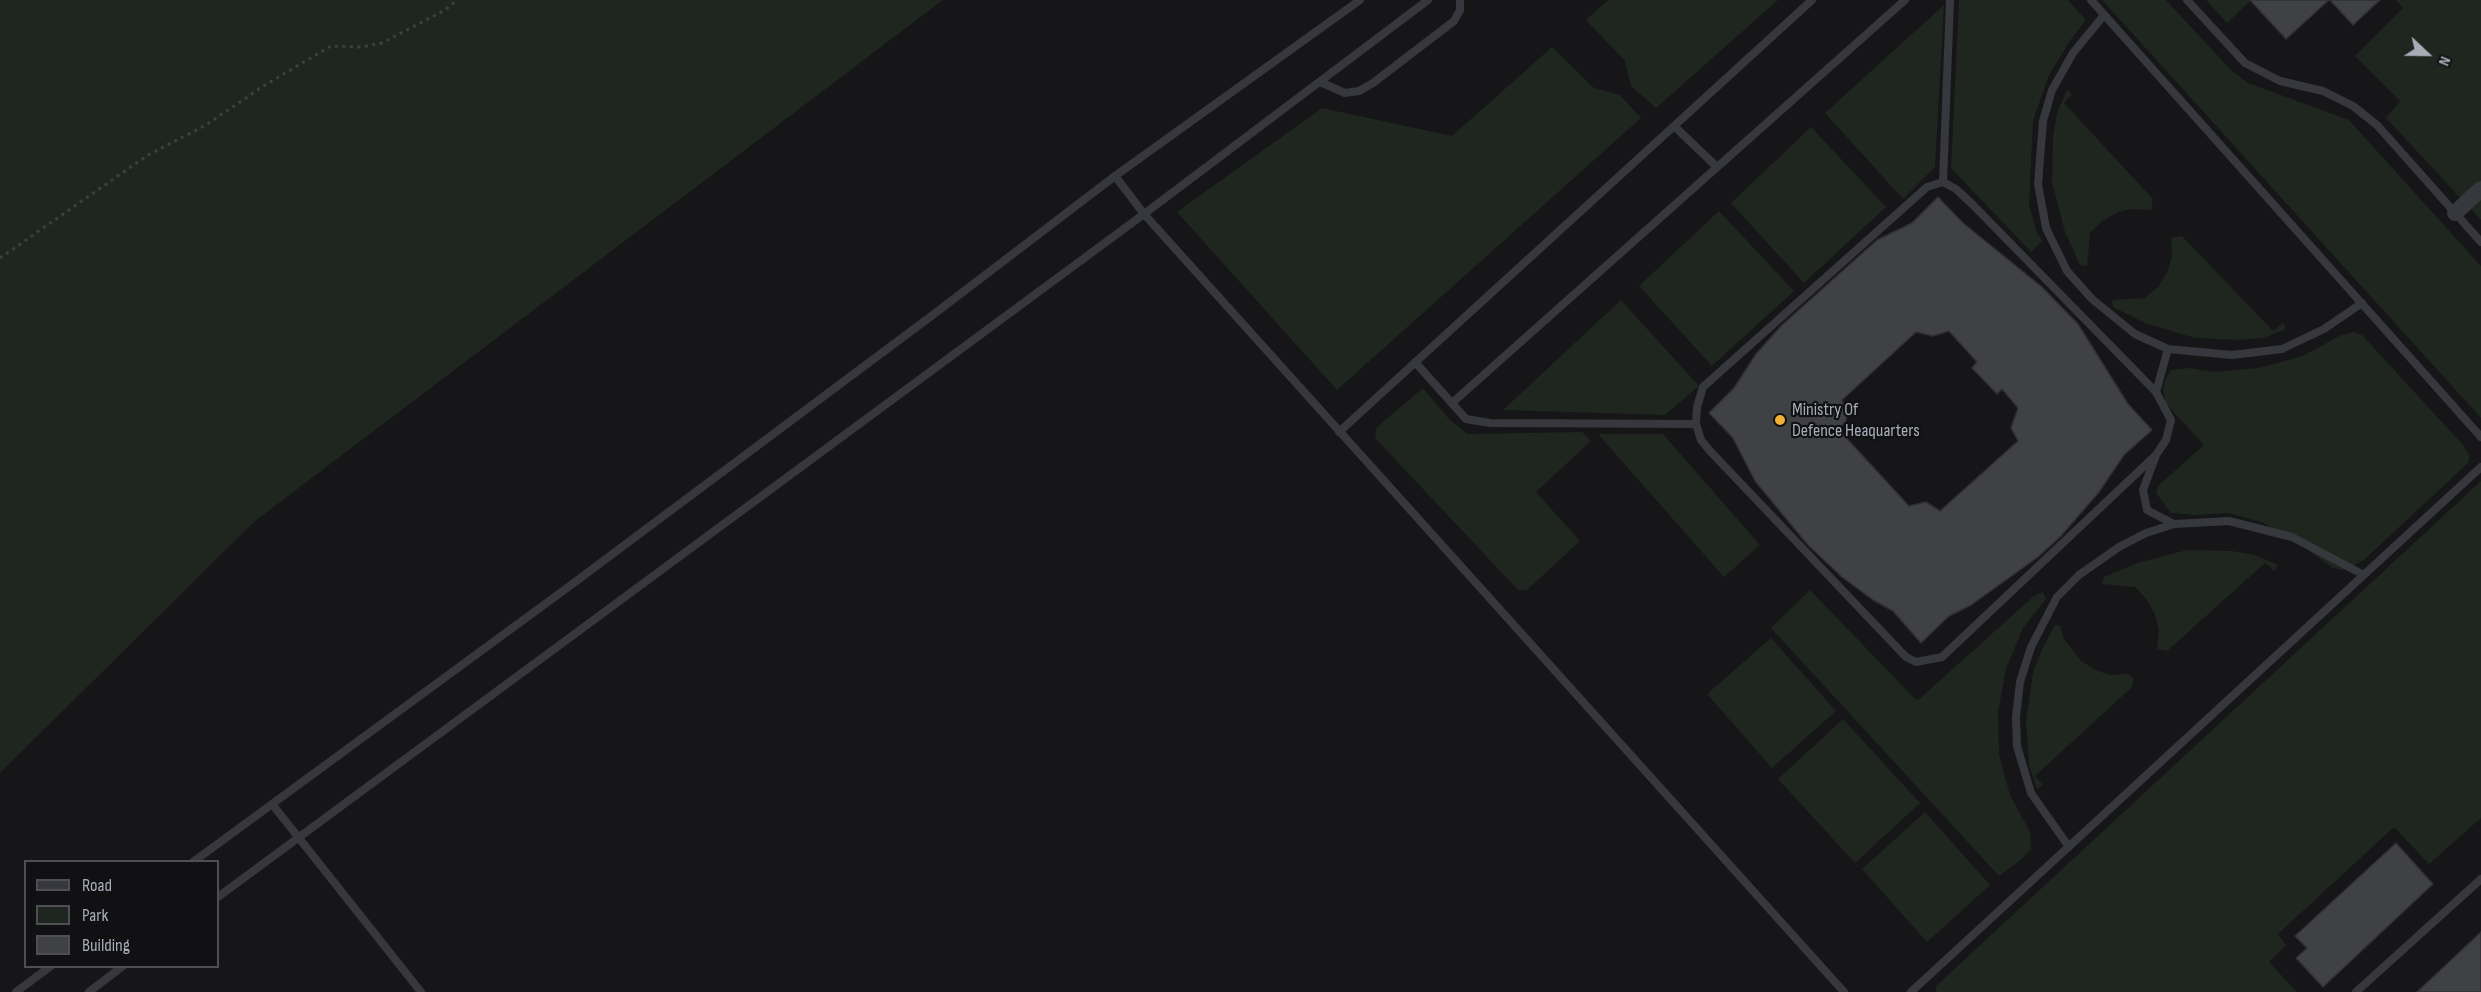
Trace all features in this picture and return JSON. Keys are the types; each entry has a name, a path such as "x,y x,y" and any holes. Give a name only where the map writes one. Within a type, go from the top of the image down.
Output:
{"street":[{"path":"2455,213 2481,189"}],"lane":[{"path":"194,860 581,578 1115,176 1360,0"},
{"path":"219,896 1144,214 1428,0"},
{"path":"1320,82 1345,93 1359,91 1373,83 1454,21 1460,10 1460,0"},
{"path":"1339,432 1812,0"},
{"path":"1452,403 1905,0"},
{"path":"1943,182 1950,0"},
{"path":"2091,0 2481,437"},
{"path":"2187,0 2245,63 2280,81 2323,91 2353,105 2377,125 2481,242"},
{"path":"2104,15 2073,53 2052,90 2043,121 2038,184 2046,228 2067,271 2092,299 2134,334 2168,349 2232,355 2282,349 2324,329 2362,303"},
{"path":"1674,126 1717,167"},
{"path":"1115,176 1144,214 1844,992"},
{"path":"1943,182 1956,189 1972,204 2156,392 2171,420 2166,440 2156,455 1942,657 1916,662 1906,657 1710,451 1701,440 1696,424 1702,387 1927,187 1943,182"},
{"path":"2156,392 2168,349"},
{"path":"1415,362 1466,419 1490,423 1696,424"},
{"path":"2156,455 2143,490 2147,510 2174,524"},
{"path":"1911,992 2481,467"},
{"path":"2069,847 2031,793 2017,746 2016,717 2024,666 2045,616 2057,597 2079,574 2119,547 2146,533 2174,524 2229,521 2292,537 2364,575"},
{"path":"272,804 421,992"},
{"path":"2356,992 2481,879"},
{"path":"16,992 48,968"},
{"path":"89,992 120,968"}],"path":[{"path":"0,258 147,155 206,125 265,85 331,46 361,48 382,43 445,10 457,0"}],"green space":[{"path":"0,0 943,0 255,521 0,773"},
{"path":"1608,0 1778,0 1656,108 1631,86 1625,61 1586,20"},
{"path":"1959,0 2068,0 2086,20 2069,42 2049,75 2033,121 2029,204 2037,233 2042,241 2031,252 1951,168"},
{"path":"2102,0 2166,0 2232,71 2248,83 2349,120 2481,266 2481,418"},
{"path":"2206,0 2251,0 2227,23"},
{"path":"2396,0 2481,0 2481,220 2386,118 2400,101 2355,56 2403,8"},
{"path":"1944,5 1935,167 1903,199 1825,113"},
{"path":"1552,47 1594,88 1620,95 1641,118 1337,390 1177,212 1322,108 1452,136"},
{"path":"2067,90 2072,94 2064,103 2153,199 2151,210 2132,209 2119,212 2102,221 2090,233 2087,266 2080,265 2065,232 2052,182 2053,137 2057,113"},
{"path":"1811,127 1886,207 1804,283 1731,203"},
{"path":"1719,211 1794,291 1712,366 1639,286"},
{"path":"2182,236 2273,331 2283,323 2286,329 2263,338 2239,340 2195,338 2145,323 2113,307 2112,300 2145,298 2158,287 2168,270 2172,257 2171,238"},
{"path":"1621,300 1699,386 1665,415 1503,410"},
{"path":"2353,332 2362,335 2464,446 2470,456 2468,463 2364,560 2344,570 2333,568 2297,542 2262,522 2227,513 2196,515 2171,513 2156,493 2158,486 2204,445 2166,404 2163,390 2165,380 2171,370 2189,368 2214,372 2259,368 2303,356 2341,335"},
{"path":"1423,388 1449,419 1468,434 1582,432 1591,441 1536,492 1580,541 1527,590 1518,590 1375,438 1377,427"},
{"path":"1598,434 1663,434 1760,545 1724,577"},
{"path":"2481,481 2481,818 2429,864 2394,827 2278,934 2286,945 2269,962 2297,992 1936,992 1936,986"},
{"path":"2187,550 2232,551 2255,555 2278,565 2274,571 2265,563 2167,651 2157,649 2159,630 2156,617 2147,600 2135,587 2102,584 2104,577 2137,563"},
{"path":"1810,590 1917,701 2034,596 2043,592 2046,599 2023,628 2006,669 1998,712 1999,755 2010,795 2030,832 2031,850 1999,876 1771,628"},
{"path":"2055,625 2060,625 2064,639 2081,661 2110,675 2129,674 2134,680 2131,688 2035,776 2043,785 2037,789 2029,766 2026,721 2033,673"},
{"path":"1771,638 1836,711 1772,768 1707,694"},
{"path":"1843,719 1920,803 1855,863 1778,779"},
{"path":"1925,812 1990,885 1927,942 1862,869"}],"building":[{"path":"2250,0 2329,0 2286,39"},
{"path":"2330,0 2380,0 2353,25"},
{"name":"Ministry Of Defence Heaquarters","path":"1938,197 1963,223 2042,287 2078,324 2128,404 2152,430 2124,455 2099,492 2061,536 2038,557 1971,605 1949,616 1921,643 1893,611 1873,600 1842,577 1808,545 1755,481 1733,438 1709,413 1734,388 1756,354 1782,325 1877,240 1912,223","holes":["1949,331 1977,362 1972,368 1997,394 2002,389 2018,408 2011,428 2018,441 1940,511 1926,502 1909,506 1838,429 1846,421 1847,415 1842,400 1916,332 1933,336"]},
{"path":"2396,843 2433,884 2323,987 2296,958 2307,948 2295,936"},
{"path":"2481,932 2481,992 2417,992"}],"place":[{"name":"Ministry Of Defence Heaquarters","path":"1780,420"}]}
